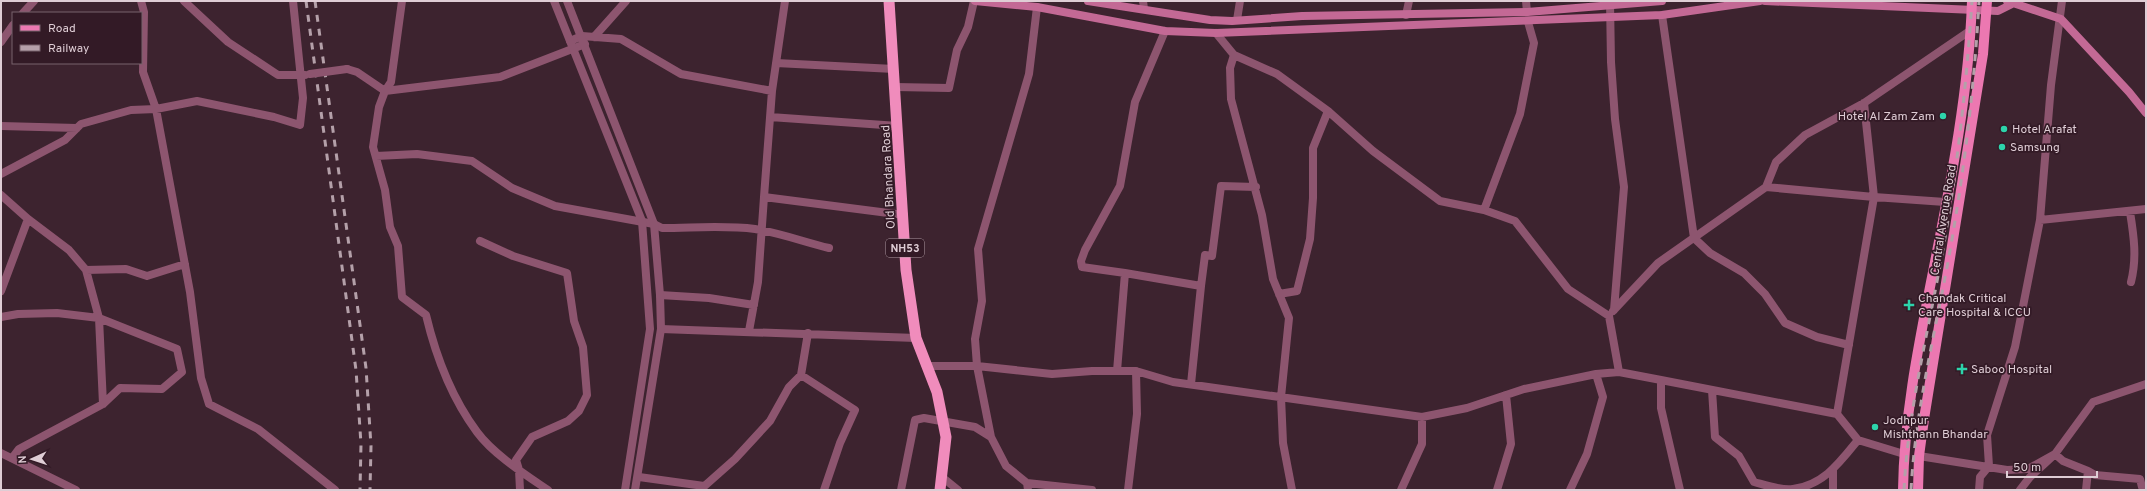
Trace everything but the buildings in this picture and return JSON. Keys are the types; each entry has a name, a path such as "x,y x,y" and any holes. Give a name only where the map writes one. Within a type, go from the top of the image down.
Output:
{"highway":[{"name":"Old Bhandara Road","path":"889,1 904,215 906,270 916,338 937,392 946,437 940,490"}],"main road":[{"path":"974,1 1037,7 1165,31 1216,33 1528,22 1662,15 1760,1"},
{"path":"1088,1 1143,5 1210,20 1302,16 1527,12 1609,3 1662,1"},
{"path":"1765,1 1987,5 1998,11 2009,3 2061,19 2130,92 2146,112"},
{"path":"1903,490 1904,454 1912,377 1945,202 1970,57 1972,5"},
{"name":"Central Avenue Road","path":"1918,490 1919,456 1983,54 1987,5"},
{"path":"1210,20 1216,33"},
{"path":"1904,454 1919,456"}],"street":[{"path":"24,12 34,1"},
{"path":"141,1 144,12 143,72 156,109 185,264 201,378 209,404 258,429 335,490"},
{"path":"184,1 228,42 278,75 301,75 347,69 357,72 385,91 500,78 572,45 594,37 621,40 681,74 772,91"},
{"path":"1,174 64,140 82,124 131,110 156,109 197,101 274,117 300,125 304,98 293,1"},
{"path":"402,1 391,82 385,91 379,107 373,147 385,190 390,227 398,246 402,297 426,315 434,347 447,384 478,433 519,470 548,490"},
{"path":"554,1 642,222 650,328 629,474 625,490"},
{"path":"567,1 584,40 654,224 660,295 661,329 636,490"},
{"path":"594,37 626,1"},
{"path":"749,331 754,306 763,231 772,91 785,1"},
{"path":"895,87 949,88 957,50 968,27 974,1"},
{"path":"1237,20 1240,1"},
{"path":"1406,15 1410,1"},
{"path":"1526,1 1527,12"},
{"path":"1979,490 1980,477 1989,466 1986,434 2015,347 2040,220 2051,85 2061,19 2062,1"},
{"path":"1609,3 1614,119 1624,187 1611,313 1619,372"},
{"path":"1037,7 1029,74 978,249 982,301 975,339 977,366 991,437 1006,466 1028,486 1047,483 1083,490 1092,490"},
{"path":"1662,15 1694,238 1710,253 1744,274 1765,294 1785,323 1817,337 1849,345"},
{"path":"1484,210 1520,114 1534,43 1528,22"},
{"path":"1,42 12,26"},
{"path":"1611,313 1658,263 1766,187 1776,162 1805,134 1864,103 1970,30"},
{"path":"1165,31 1135,102 1120,186 1085,250 1082,267 1201,286"},
{"path":"1216,33 1234,55 1277,74 1328,111 1374,151 1440,201 1484,210 1515,221 1568,289 1611,313"},
{"path":"1234,55 1230,68 1231,99 1256,187 1273,279 1289,318 1281,397 1283,443 1292,490"},
{"path":"776,63 894,69"},
{"path":"1837,414 1874,197 1864,103"},
{"path":"1279,294 1297,291 1310,239 1313,198 1313,148 1328,111"},
{"path":"770,117 898,126"},
{"path":"1,126 78,128"},
{"path":"376,156 417,154 472,161 512,188 555,206 654,224 662,228 731,227 763,231 796,237 829,248"},
{"path":"1191,384 1205,255 1212,256 1221,186 1256,187"},
{"path":"1766,187 1945,202"},
{"path":"1,195 28,219 69,250 86,270 99,318 103,404"},
{"path":"764,197 904,215"},
{"path":"2040,220 2130,212 2146,209"},
{"path":"2130,212 2135,241 2135,265 2131,282"},
{"path":"1,291 28,219"},
{"path":"480,241 513,256 567,273 574,321 583,347 587,395 579,411 568,421 532,437 516,460 519,470 520,490"},
{"path":"86,270 126,270 147,276 185,264"},
{"path":"1117,371 1125,273"},
{"path":"648,294 709,298 754,306"},
{"path":"1,317 18,314 57,313 99,318 177,349 182,372 162,389 120,388 103,404 19,449 13,457"},
{"path":"650,328 916,338"},
{"path":"629,474 702,488 734,459 770,421 789,387 801,375 808,333"},
{"path":"928,366 977,366 1052,374 1136,371 1173,382 1422,418 1467,408 1524,388 1596,374 1619,372 1837,414 1858,440 1904,454"},
{"path":"1128,490 1137,414 1136,371"},
{"path":"1570,490 1587,454 1603,397 1596,374"},
{"path":"801,375 855,410 840,443 824,490"},
{"path":"1661,380 1661,408 1680,490"},
{"path":"2020,490 2030,477 2055,454 2093,402 2146,384"},
{"path":"1712,390 1715,437 1738,456 1754,482 1784,489 1793,489 1820,481 1833,470 1858,440"},
{"path":"1497,490 1511,444 1506,395"},
{"path":"901,490 915,420 924,418 975,427 991,437"},
{"path":"1401,490 1422,444 1422,418"},
{"path":"1,453 13,457 76,490"},
{"path":"1919,456 1989,466 2006,470 2028,469 2055,454"},
{"path":"2055,454 2063,461 2096,475 2140,478 2143,488"},
{"path":"1833,470 1833,490"},
{"path":"2086,490 2088,471"},
{"path":"942,477 958,490"}],"railway":[{"path":"306,1 356,370 361,444 360,490"},
{"path":"315,1 366,368 371,446 370,490"},
{"path":"1904,490 1906,461 1914,403 1947,228 1964,99 1972,1"},
{"path":"1911,490 1923,389 1955,221 1967,139 1979,1"}],"place":[{"name":"Hotel Al Zam Zam","path":"1943,116"},
{"name":"Hotel Arafat","path":"2004,129"},
{"name":"Samsung","path":"2002,147"},
{"name":"Chandak Critical Care Hospital & ICCU","path":"1909,305"},
{"name":"Saboo Hospital","path":"1962,369"},
{"name":"Jodhpur Mishthann Bhandar","path":"1875,427"}]}
